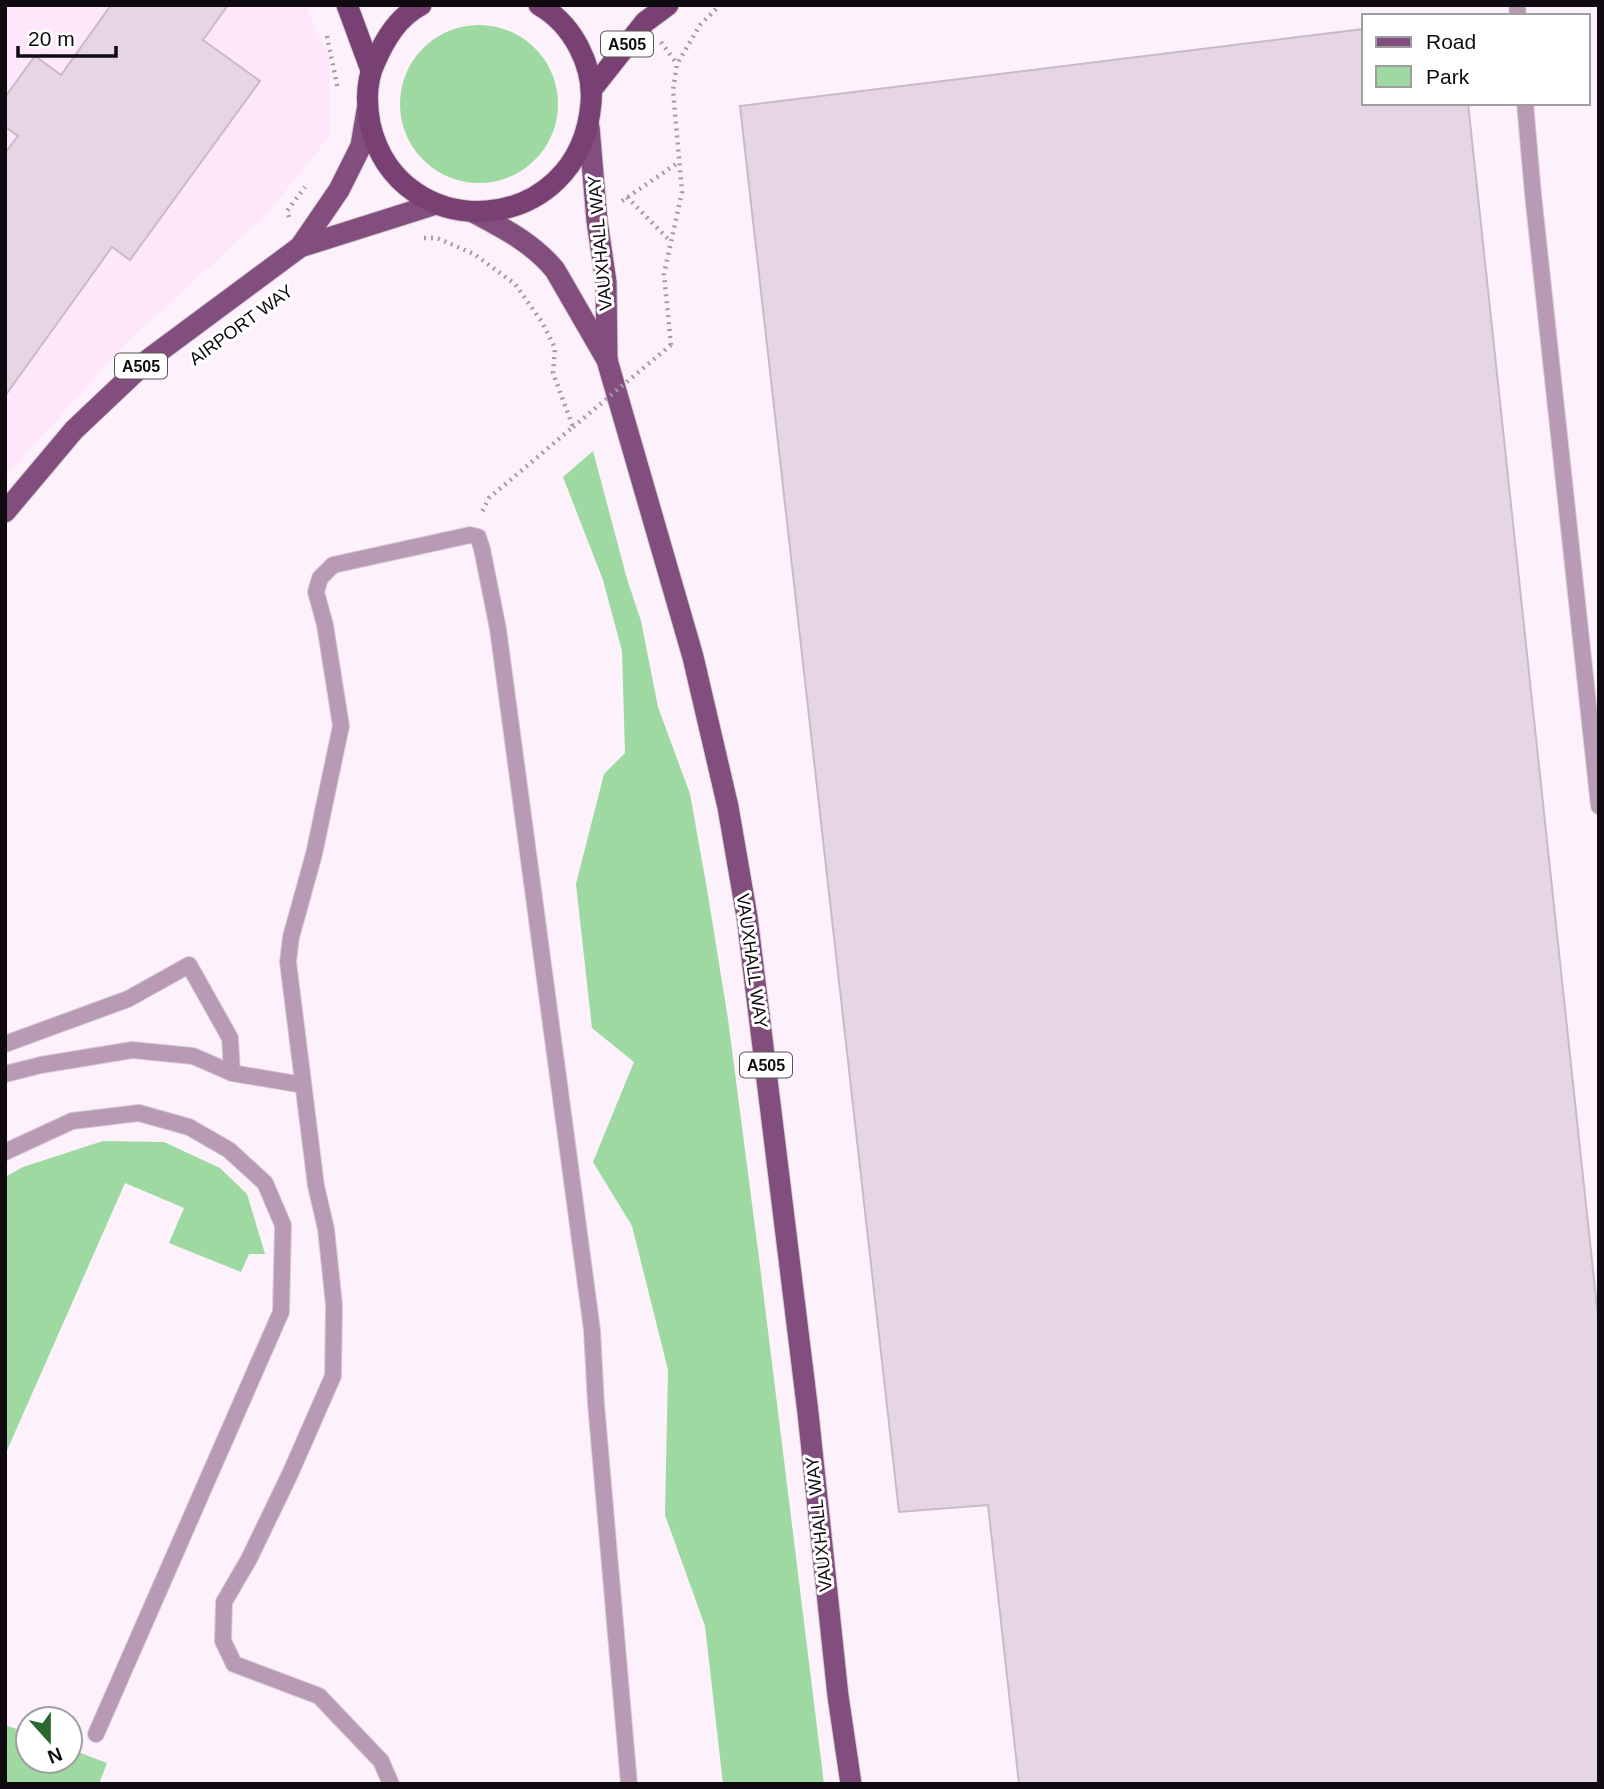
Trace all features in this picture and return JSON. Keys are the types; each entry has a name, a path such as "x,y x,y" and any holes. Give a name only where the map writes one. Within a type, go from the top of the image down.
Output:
{"highway":[{"path":"348,5 371,70"},
{"path":"421,5 412,10 387,37 371,70 367,110 374,140 388,166 410,189 436,204 473,212 504,210 533,199 558,181 577,156 589,127 592,89 584,59 569,32 539,5"},
{"name":"A505","path":"592,89 645,22 668,5"}],"main road":[{"name":"AIRPORT WAY","path":"300,247 339,190 361,146 367,110"},
{"name":"VAUXHALL WAY","path":"589,127 597,221 606,282 607,360"},
{"name":"AIRPORT WAY","path":"5,512 74,430 149,359 300,247 436,204"},
{"name":"VAUXHALL WAY","path":"473,212 515,234 546,259 607,360 693,657 728,807 747,917 804,1386 838,1696 851,1784"}],"lane":[{"path":"1525,105 1599,806"},
{"path":"391,1784 381,1761 318,1696 234,1664 223,1641 224,1602 249,1559 290,1474 333,1376 334,1305 326,1229 316,1186 288,962 291,937 314,853 341,726 325,625 316,592 320,578 333,565 470,535 478,537 482,549 498,629 592,1330 629,1784"},
{"path":"5,1044 128,999 189,965 230,1038 232,1073"},
{"path":"5,1074 41,1065 132,1050 193,1056 232,1073 303,1085"},
{"path":"5,1152 72,1121 139,1113 189,1127 229,1150 265,1183 283,1225 281,1312 96,1734"}],"path":[{"path":"470,535 489,498 671,345 664,274 682,192 673,90 677,64 700,25 720,5"},
{"path":"656,36 677,64"},
{"path":"338,86 339,100"},
{"path":"620,202 679,162"},
{"path":"627,197 671,242"},
{"path":"413,239 437,238 474,254 516,284 542,322 555,348 553,373 573,427"}],"shaded area":[{"path":"5,5 305,5 330,59 329,137 267,214 125,344 5,477"}],"green space":[{"path":"479,25 509,31 535,48 552,74 558,104 552,134 535,160 509,177 479,183 449,177 423,160 406,134 400,104 406,74 423,48 449,31"},
{"path":"593,451 641,621 658,707 690,794 707,889 728,1019 824,1784 723,1784 705,1626 665,1515 668,1370 632,1226 593,1162 634,1062 592,1028 576,884 604,774 625,753 622,651 603,580 563,477"},
{"path":"103,1141 164,1142 220,1168 247,1194 265,1254 249,1254 241,1272 169,1243 184,1208 125,1183 5,1455 5,1177 23,1167"},
{"path":"5,1725 14,1728 14,1775 84,1775 84,1754 107,1763 99,1784 5,1784"}],"building":[{"path":"111,5 228,5 203,40 260,81 130,260 112,247 5,396 5,153 18,136 5,127 5,97 35,56 61,75"},
{"path":"1362,29 1362,105 1468,105 1599,1326 1599,1784 1019,1784 988,1505 899,1512 740,106"}]}
